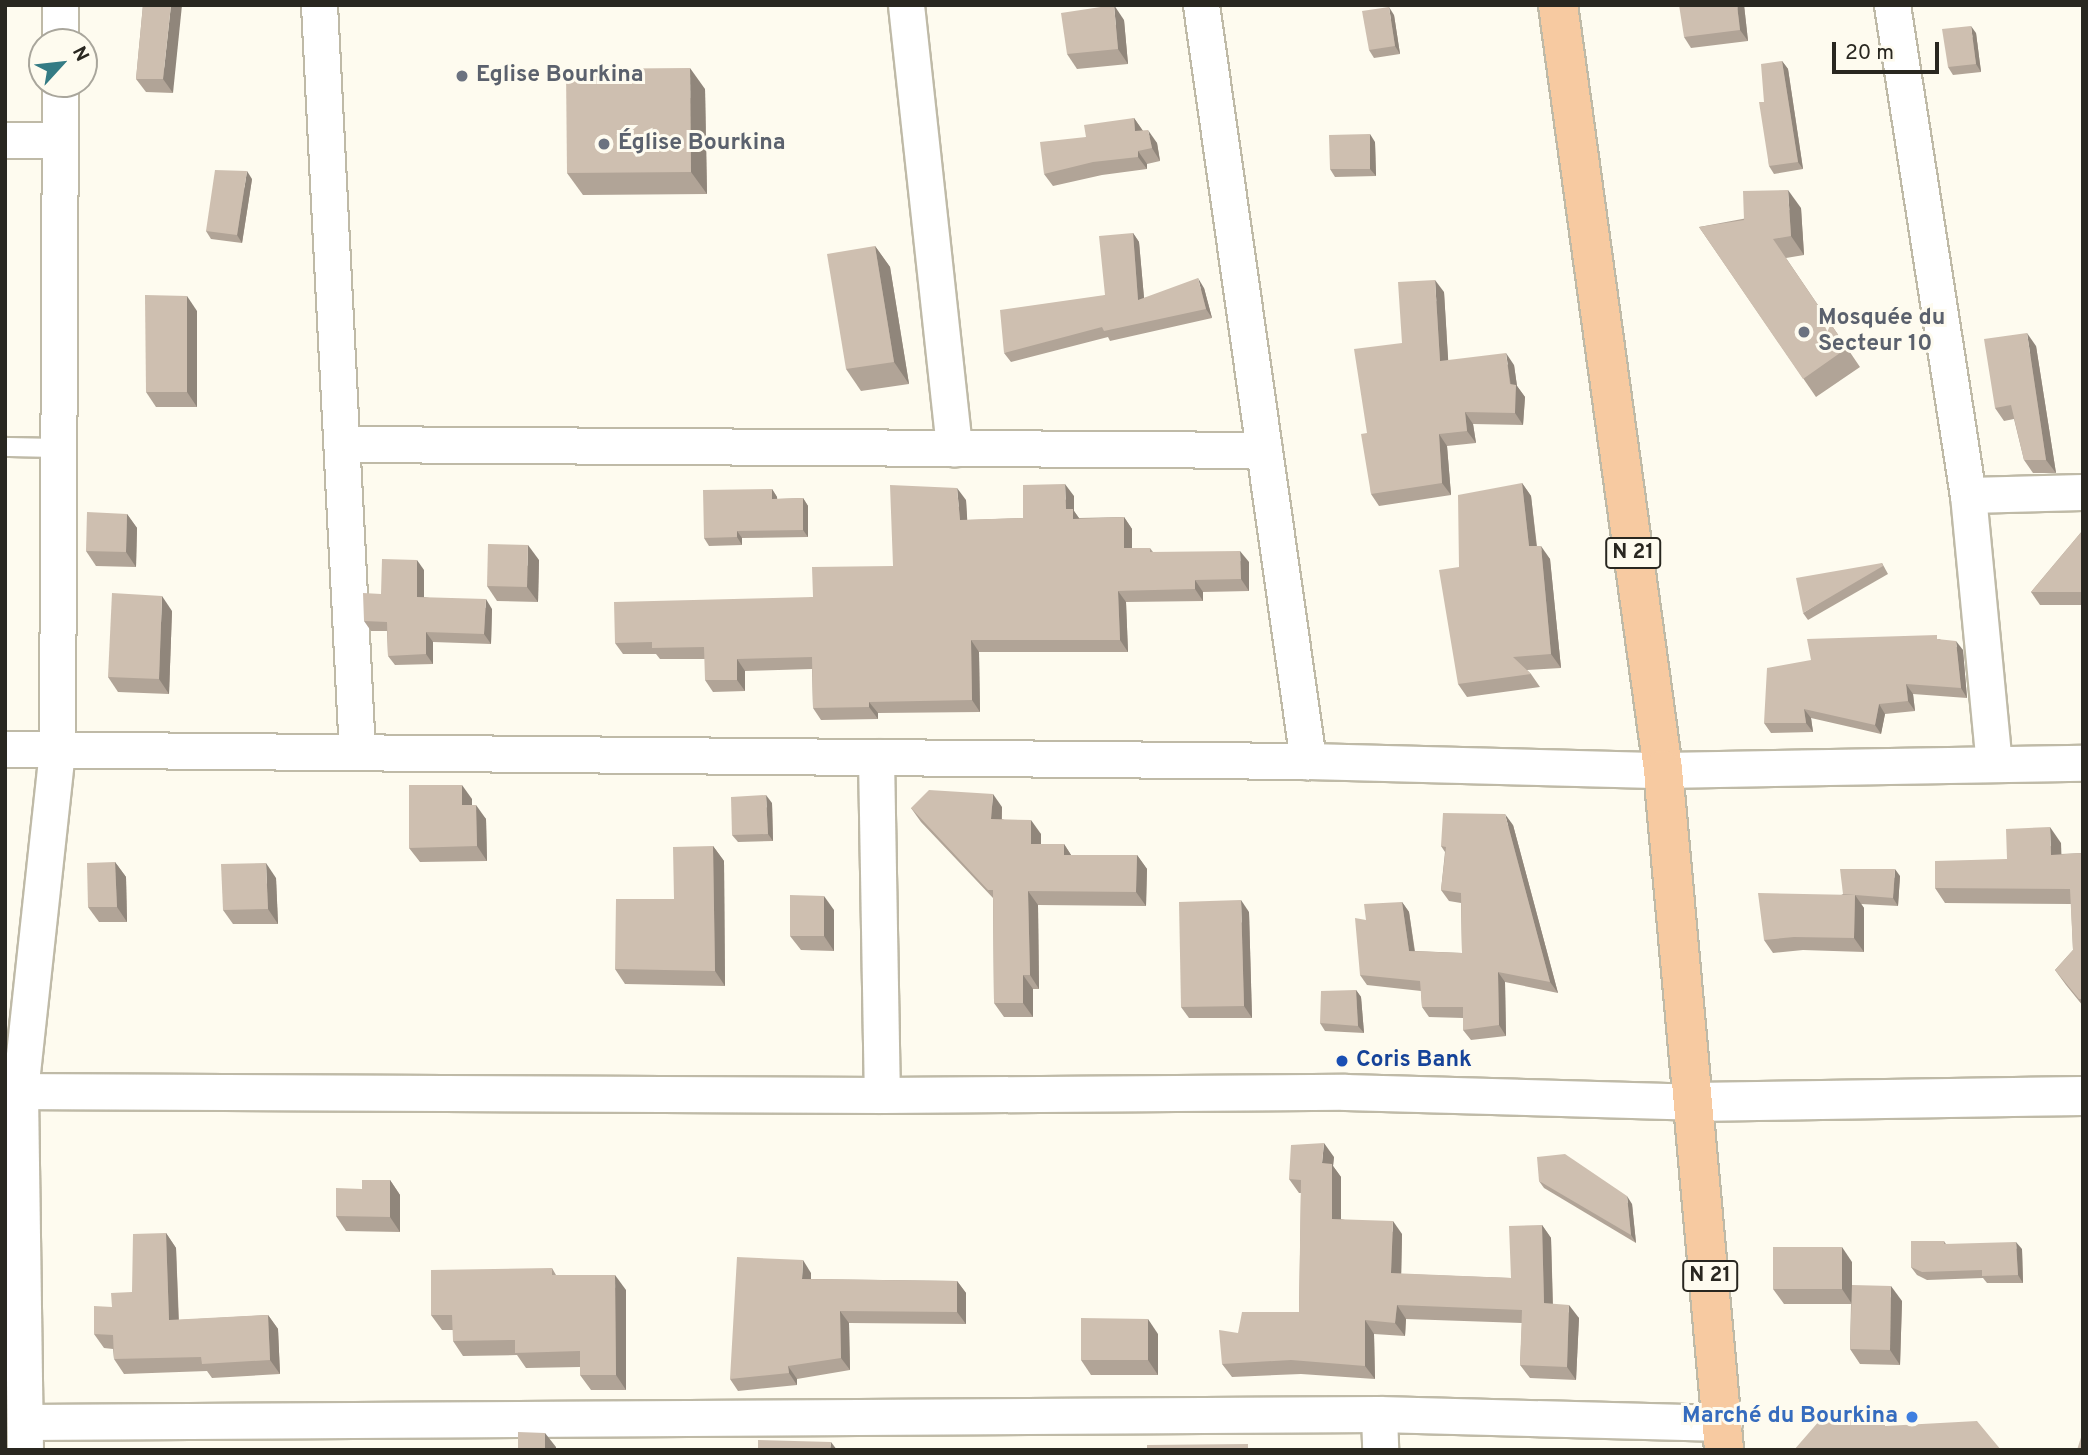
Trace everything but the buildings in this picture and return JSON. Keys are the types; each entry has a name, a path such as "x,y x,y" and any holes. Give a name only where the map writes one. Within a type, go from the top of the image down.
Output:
{"main road":[{"name":"N 21","path":"1558,5 1663,770 1724,1436"}],"street":[{"path":"60,5 60,28"},
{"path":"319,5 357,752"},
{"path":"906,5 954,448"},
{"path":"1201,5 1308,761"},
{"path":"1892,5 1968,495 1994,764"},
{"path":"60,98 57,749 13,1091 25,1436 432,1435 1379,1414 1724,1436"},
{"path":"5,140 60,140"},
{"path":"341,444 1264,450"},
{"path":"1968,495 2083,492"},
{"path":"5,750 1308,761 1663,770 2083,763"},
{"path":"876,757 882,1095"},
{"path":"13,1091 882,1095 1345,1092 1694,1102 2083,1096"},
{"path":"1379,1414 1380,1450"}],"lane":[{"path":"5,447 58,448"}],"place":[{"name":"Eglise Bourkina","path":"462,76"},
{"name":"Église Bourkina","path":"604,144"},
{"name":"Mosquée du Secteur 10","path":"1804,332"},
{"name":"Coris Bank","path":"1342,1061"},
{"name":"Marché du Bourkina","path":"1912,1417"}]}
